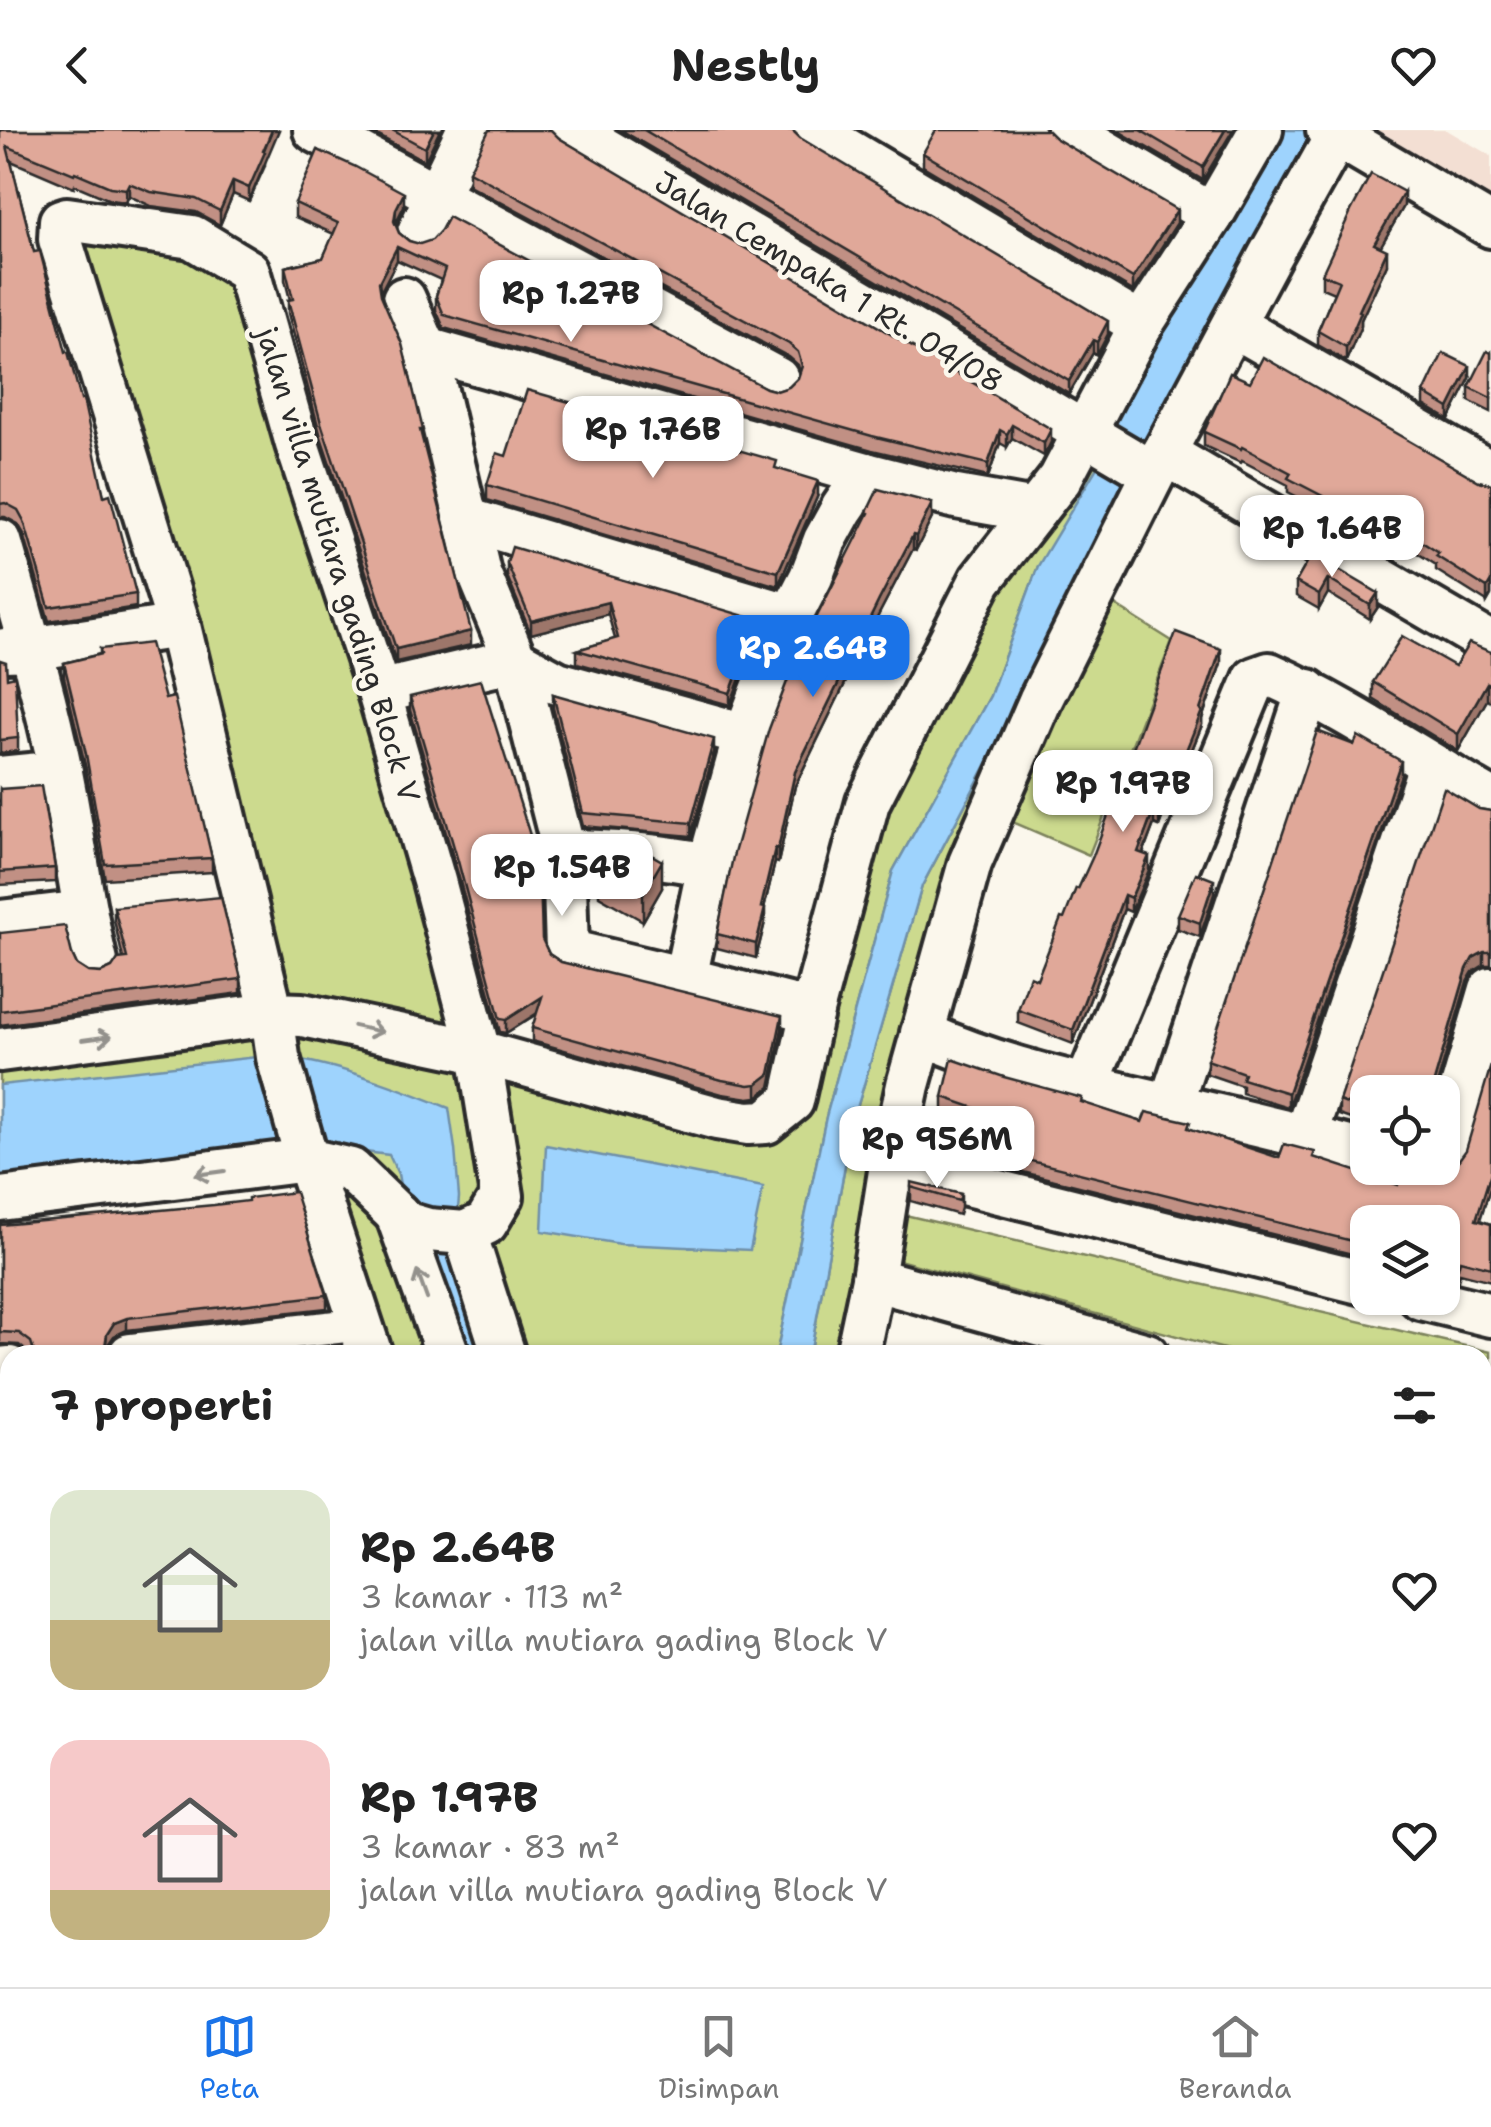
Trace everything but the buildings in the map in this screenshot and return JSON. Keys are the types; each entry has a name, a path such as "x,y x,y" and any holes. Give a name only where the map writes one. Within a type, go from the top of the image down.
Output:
{"street":[{"path":"315,130 428,214 776,379"},
{"path":"428,214 468,130"},
{"name":"Jalan Cempaka 1 Rt. 04/08","path":"572,130 1086,433 1158,463 1491,644"},
{"path":"813,130 1141,325"},
{"path":"1068,130 1212,214"},
{"path":"0,1050 272,1014 302,1015 479,1052 717,1118 766,1122 792,1101 868,802 980,580 1060,479 1141,325 1261,130"},
{"path":"859,1345 891,1165 922,1033 977,846 1040,700 1158,463 1335,132 1491,226"},
{"name":"jalan villa mutiara gading Block V","path":"179,626 60,239 61,221 192,237 248,271 297,444 379,692 479,1052 502,1196 486,1223 464,1234"},
{"path":"404,299 426,349 480,573 515,660 580,851 567,951 812,1011"},
{"path":"1232,325 1491,473"},
{"path":"426,349 866,474 1035,511"},
{"path":"684,980 691,862 790,616 825,540 866,474"},
{"path":"465,519 790,616"},
{"path":"0,541 15,650 60,772 96,962"},
{"path":"15,650 179,626 272,1014 278,1057 366,1342 312,1345"},
{"path":"379,692 515,660 557,683 745,735"},
{"path":"1086,1087 1256,678 1269,674 1308,691 1491,800"},
{"path":"1170,1106 1308,691"},
{"path":"1305,1136 1430,766"},
{"path":"0,778 60,772"},
{"path":"580,851 660,884 691,862"},
{"path":"0,922 84,912"},
{"path":"1460,1095 1491,990"},
{"path":"922,1033 957,1049 1086,1087 1350,1148"},
{"path":"0,1199 307,1160 351,1170 406,1224 464,1234 501,1345"},
{"path":"891,1165 1350,1280"},
{"path":"397,1214 444,1345"},
{"path":"873,1279 1110,1345"},
{"path":"1460,1307 1491,1315"}],"shaded area":[{"path":"1340,130 1447,130 1491,156 1491,226"}],"green space":[{"path":"59,226 248,271 479,1052 765,1122 852,858 1141,325 1094,592 1172,641 1089,855 992,813 884,1210 1461,1345 1209,1345 877,1254 859,1345 812,1345 853,1122 922,886 1016,709 1038,566 990,696 893,871 826,1117 778,1345 368,1345 307,1160 0,1199 0,1050 271,1014"}],"water":[{"path":"1261,130 1337,130 1108,535 922,886 853,1122 812,1345 778,1345 826,1117 893,871 990,696 1038,566 1108,449 1086,433"},
{"path":"266,1056 334,1068 449,1108 459,1197 456,1233 490,1345 451,1345 407,1224 398,1174 389,1155 278,1146 0,1176 0,1085"},
{"path":"546,1145 763,1187 750,1250 620,1244 542,1231"}]}
